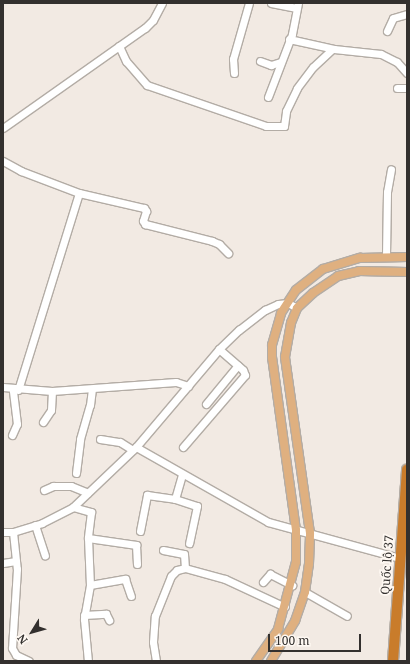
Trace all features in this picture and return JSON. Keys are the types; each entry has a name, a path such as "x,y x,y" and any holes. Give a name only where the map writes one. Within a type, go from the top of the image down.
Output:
{"highway":[{"name":"Quốc lộ 37","path":"393,661 407,470"}],"main road":[{"path":"256,661 278,628 292,585 296,562 296,530 272,358 275,332 292,305 301,286 322,269 354,259 386,256 407,257"},
{"path":"292,305 338,276 359,271 407,272"},
{"path":"271,661 295,621 305,592 310,533 285,357 291,323 292,305"}],"street":[{"path":"3,128 119,46 153,20 162,3"},
{"path":"234,73 233,59 247,3 242,3"},
{"path":"268,97 289,39 298,6 271,3"},
{"path":"387,31 393,18 407,14"},
{"path":"289,39 332,48 387,56 407,73"},
{"path":"119,46 130,66 146,85 266,126 284,126 286,111 297,88 313,67 332,48"},
{"path":"260,62 271,65 280,62"},
{"path":"397,88 407,88"},
{"path":"3,160 21,171 79,193 144,208 144,223 212,241 219,244 228,253"},
{"path":"386,256 387,192 391,169"},
{"path":"12,435 17,424 15,390 79,193"},
{"path":"3,531 13,532 35,525 73,507 135,448 219,349 265,310 292,305"},
{"path":"183,447 243,378 245,372 219,349"},
{"path":"206,404 238,365"},
{"path":"3,387 15,390 52,391 176,382 188,386"},
{"path":"76,473 80,439 90,405 92,389"},
{"path":"43,422 51,410 52,391"},
{"path":"100,439 120,442 135,448 268,522 400,558"},
{"path":"175,499 182,475"},
{"path":"44,490 53,486 71,486 88,493"},
{"path":"140,531 147,495 175,499 197,506 190,544"},
{"path":"73,507 91,512 88,538 90,585 84,615 88,661"},
{"path":"35,525 45,555"},
{"path":"13,532 16,561 12,648 20,657 29,661"},
{"path":"88,538 136,545 137,564"},
{"path":"163,550 184,554 185,568"},
{"path":"3,563 16,561"},
{"path":"156,661 153,642 155,616 173,573 185,568 233,582 285,607"},
{"path":"263,582 270,574 292,585"},
{"path":"90,585 125,579 131,596"},
{"path":"305,592 347,616"},
{"path":"84,615 106,614 109,620"}]}
